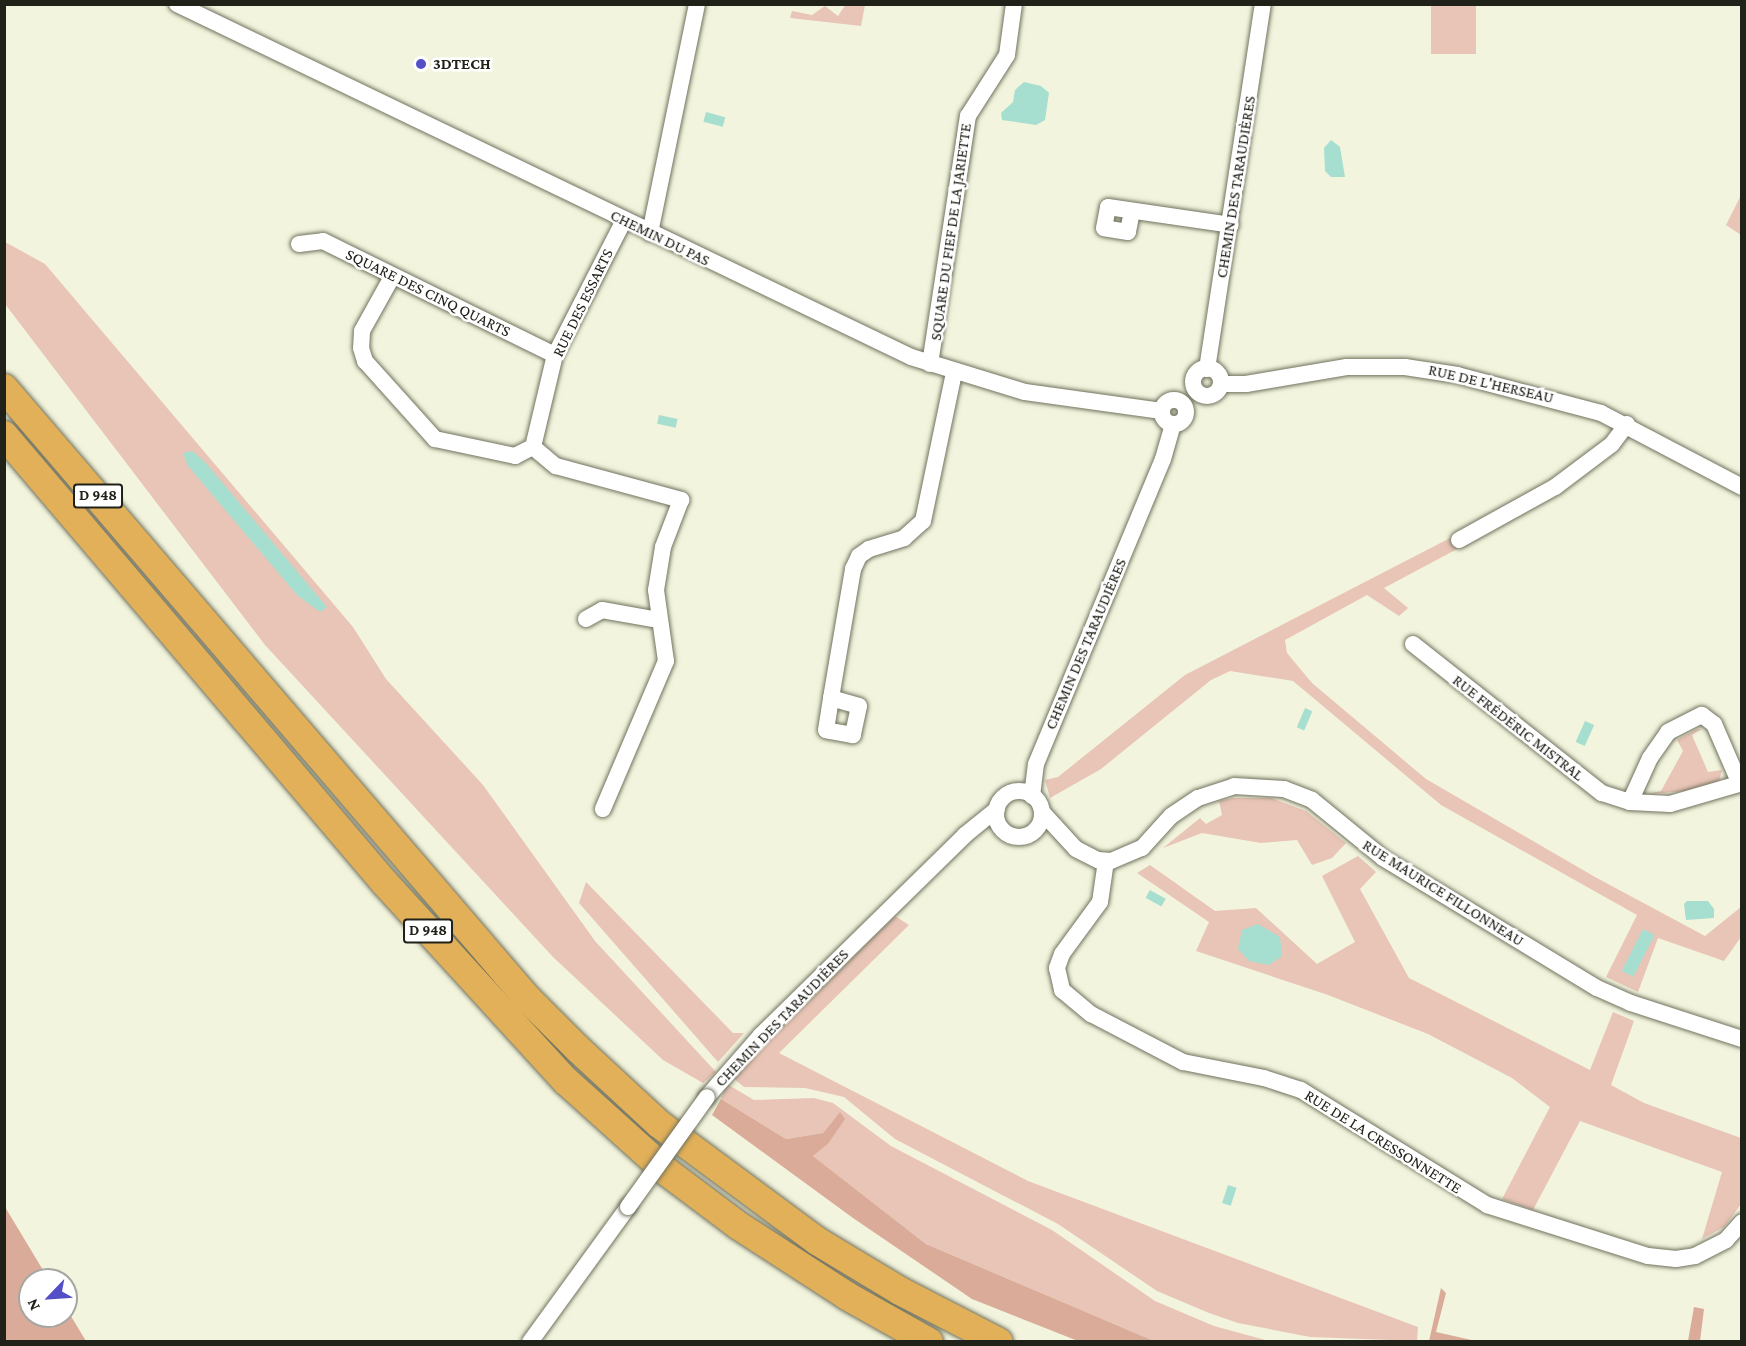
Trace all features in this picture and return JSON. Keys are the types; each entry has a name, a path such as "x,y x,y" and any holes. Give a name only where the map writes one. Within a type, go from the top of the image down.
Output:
{"highway":[{"name":"D 948","path":"4,388 527,998 578,1049 659,1124 817,1241 900,1291 999,1341"},
{"name":"D 948","path":"4,435 391,890 566,1081 667,1172 739,1226 847,1296 929,1341"}],"street":[{"name":"CHEMIN DU PAS","path":"177,4 869,340 954,373 1073,401 1174,407"},
{"path":"650,233 697,4"},
{"name":"SQUARE DU FIEF DE LA JARIETTE","path":"930,364 968,116 1007,55 1014,4"},
{"name":"CHEMIN DES TARAUDIÈRES","path":"1207,369 1231,225 1263,4"},
{"path":"1132,211 1231,225"},
{"name":"RUE DES ESSARTS","path":"533,447 555,355 624,220"},
{"name":"SQUARE DES CINQ QUARTS","path":"299,244 323,241 392,277 555,355"},
{"path":"392,277 362,332 361,348 366,361 435,439 515,456 533,447 556,466 681,500 663,547 656,590 666,661 603,809"},
{"name":"RUE DE L'HERSEAU","path":"1221,384 1246,384 1347,367 1416,368 1564,401 1627,424 1742,487"},
{"path":"1207,369 1219,375 1221,384 1214,394 1202,396 1174,407 1193,381 1196,373 1207,369"},
{"path":"831,698 853,569 859,556 868,549 904,538 916,531 923,521 954,373"},
{"path":"1193,381 1195,390 1202,396"},
{"name":"CHEMIN DES TARAUDIÈRES","path":"1032,796 1036,764 1163,459 1173,424 1166,421 1174,407"},
{"path":"1459,540 1555,487 1612,444 1627,424"},
{"path":"586,619 602,610 659,620"},
{"name":"RUE FRÉDÉRIC MISTRAL","path":"1413,644 1602,793 1630,802 1670,804 1741,784 1714,724 1702,715 1668,732 1650,758 1630,802"},
{"name":"CHEMIN DES TARAUDIÈRES","path":"1010,793 1036,764"},
{"name":"RUE MAURICE FILLONNEAU","path":"1106,861 1136,852 1171,816 1198,798 1234,786 1284,789 1312,800 1383,858 1597,988 1631,1003 1742,1039"},
{"path":"1002,828 997,809 1010,793 1032,796 1064,840 1089,857 1106,861"},
{"name":"CHEMIN DES TARAUDIÈRES","path":"530,1341 707,1097 761,1035 972,830 997,809"},
{"path":"1031,833 1039,825 1042,812"},
{"path":"972,830 1002,828 1016,837 1031,833 1064,840"},
{"name":"RUE DE LA CRESSONNETTE","path":"1106,861 1100,902 1062,954 1058,968 1062,990 1091,1014 1183,1062 1264,1078 1301,1090 1487,1205 1663,1259 1706,1251 1741,1225"}],"shaded area":[{"path":"846,4 865,5 861,26 790,18 792,11 812,15 825,6 838,16"},
{"path":"1431,5 1476,5 1476,54 1431,54"},
{"path":"1741,195 1742,235 1726,225"},
{"path":"5,242 45,264 353,627 386,679 483,785 595,941 716,1072 703,1083 663,1060 553,957 265,645 5,304"},
{"path":"1454,536 1459,548 1384,588 1408,608 1399,616 1367,595 1285,640 1287,653 1312,683 1426,779 1595,877 1705,936 1741,907 1741,937 1724,961 1658,938 1638,992 1606,977 1637,915 1441,805 1293,681 1230,671 1211,680 1101,769 1050,798 1045,780 1058,777 1185,675"},
{"path":"1697,729 1702,729 1692,735 1708,772 1722,770 1719,781 1686,791 1649,794 1661,791 1683,751 1677,740"},
{"path":"1233,798 1271,798 1306,811 1346,843 1332,858 1312,865 1297,840 1261,843 1202,833 1163,848 1200,818 1206,824 1222,815 1219,801"},
{"path":"1358,856 1376,872 1360,889 1409,978 1590,1070 1613,1012 1634,1021 1611,1085 1644,1103 1741,1138 1741,1204 1724,1227 1702,1239 1722,1172 1580,1121 1533,1210 1502,1199 1550,1107 1512,1078 1428,1034 1328,995 1196,951 1209,922 1137,873 1150,865 1215,911 1256,908 1317,964 1355,942 1322,876"},
{"path":"586,882 733,1033 744,1033 718,1062 579,903"},
{"path":"895,916 909,925 779,1053 1028,1181 1418,1327 1417,1341 1310,1337 1238,1323 1209,1313 1157,1291 1058,1224 895,1139 844,1097 805,1088 744,1087 732,1077"},
{"path":"727,1084 754,1100 814,1098 833,1103 891,1146 1052,1230 1155,1301 1214,1326 1269,1341 1154,1341 926,1244 813,1156 828,1144 840,1112 823,1133 786,1139 721,1099"},
{"path":"721,1099 786,1139 823,1133 840,1112 845,1119 828,1144 813,1156 926,1244 1154,1341 1078,1341 972,1299 853,1218 712,1115"},
{"path":"5,1207 42,1268 18,1268 18,1328 78,1328 86,1341 5,1341"},
{"path":"1441,1288 1446,1293 1436,1332 1476,1341 1429,1341"},
{"path":"1694,1307 1704,1309 1700,1341 1688,1341"}],"water":[{"path":"1024,82 1041,86 1049,93 1045,120 1036,125 1002,120 1001,113 1013,102 1015,90"},
{"path":"706,112 725,117 723,127 703,122"},
{"path":"1331,140 1340,147 1345,177 1331,177 1325,171 1324,148"},
{"path":"659,415 678,419 676,428 657,424"},
{"path":"192,451 205,462 327,607 320,612 297,595 188,466 183,453"},
{"path":"1305,708 1312,711 1304,730 1297,727"},
{"path":"1585,721 1594,725 1585,746 1576,742"},
{"path":"1150,890 1166,899 1161,907 1146,898"},
{"path":"1687,901 1708,901 1714,909 1714,918 1686,920 1684,904"},
{"path":"1258,924 1280,937 1282,956 1269,965 1249,961 1238,949 1242,930"},
{"path":"1643,929 1655,935 1633,977 1622,971"},
{"path":"1228,1185 1237,1188 1231,1206 1222,1203"}],"place":[{"name":"3DTECH","path":"421,64"}]}
